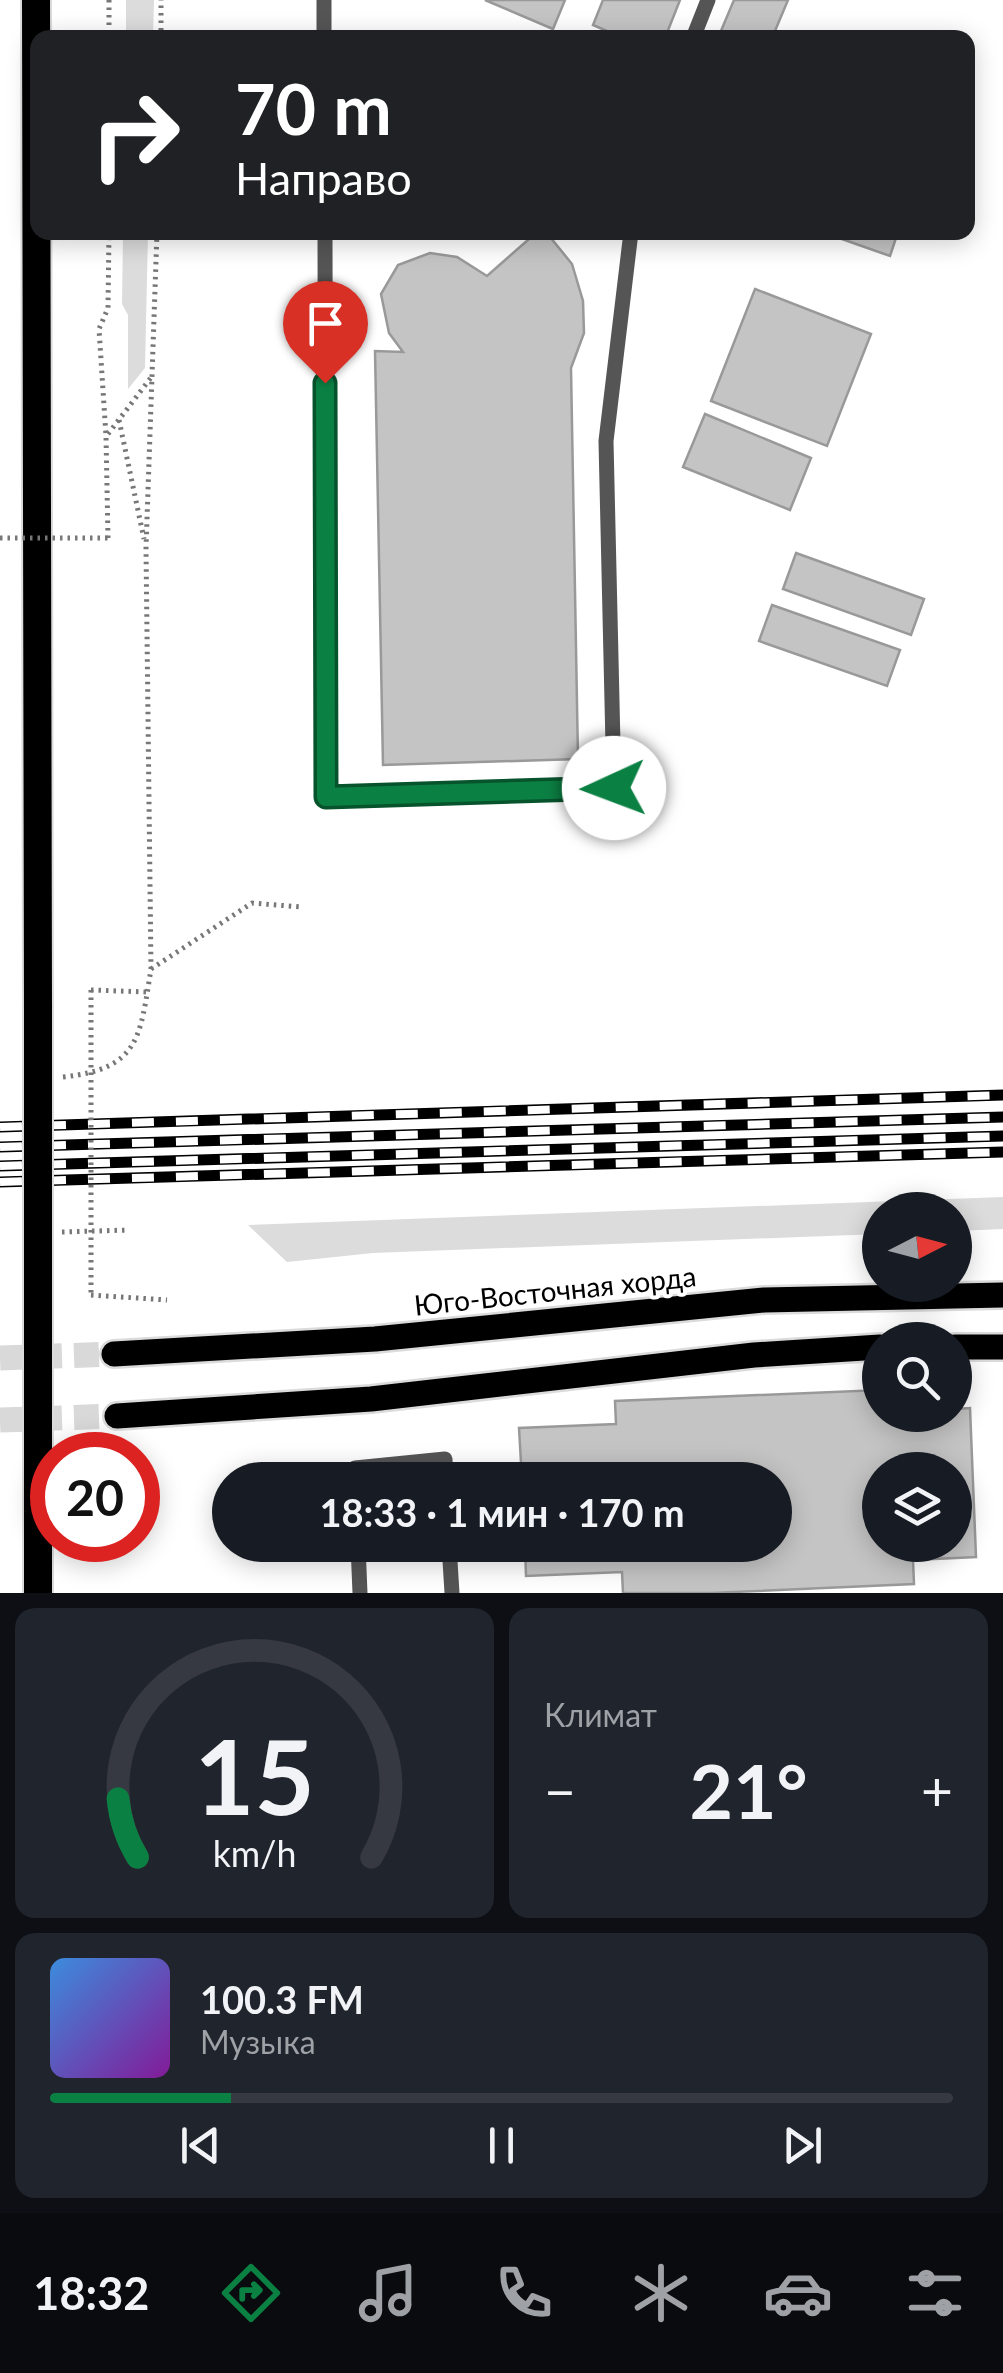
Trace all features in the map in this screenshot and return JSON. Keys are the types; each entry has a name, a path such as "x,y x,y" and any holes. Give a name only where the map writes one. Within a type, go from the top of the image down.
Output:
{"highway":[{"path":"36,0 36,30"},
{"path":"36,240 38,1593"}],"main road":[{"name":"Юго-Восточная хорда","path":"114,1354 393,1337 749,1301 1003,1295"},
{"path":"972,1347 1003,1347"},
{"path":"117,1416 371,1399 736,1356 862,1349"}],"lane":[{"path":"324,0 324,30"},
{"path":"696,30 708,0"},
{"path":"325,240 326,797 614,788 606,440 630,240"},
{"path":"415,1462 445,1462"},
{"path":"359,1562 360,1593"},
{"path":"450,1562 452,1593"}],"path":[{"path":"109,0 110,30"},
{"path":"161,0 161,30"},
{"path":"0,538 108,538 99,329 108,308 109,240"},
{"path":"59,1077 99,1073 129,1053 141,1025 151,969 146,548 157,240"},
{"path":"106,436 154,373"},
{"path":"119,420 146,548"},
{"path":"151,969 252,903 301,907"},
{"path":"148,992 91,990 92,1295 167,1300"}],"shaded area":[{"path":"126,0 154,0 153,30 126,30"},
{"path":"123,240 148,240 145,368 128,389 128,315 122,304"},
{"path":"1003,1197 1003,1229 972,1230 972,1198"},
{"path":"862,1202 862,1235 373,1253 287,1262 248,1225"}],"building":[{"path":"485,0 565,0 553,29"},
{"path":"603,0 680,0 668,30 605,30 593,25"},
{"path":"734,0 788,0 775,30 721,30"},
{"path":"528,240 552,240 572,264 583,301 584,333 571,368 578,759 383,765 375,351 403,352 389,333 381,294 398,265 430,253 457,257 487,276"},
{"path":"845,240 895,240 890,256"},
{"path":"755,289 871,334 827,446 711,401"},
{"path":"705,414 811,458 790,510 683,467"},
{"path":"796,553 924,599 911,635 783,589"},
{"path":"772,605 900,650 887,686 759,641"},
{"path":"862,1391 862,1432 971,1432 972,1452 862,1452 862,1562 913,1562 914,1584 623,1593 622,1572 526,1576 526,1562 792,1562 792,1462 521,1462 519,1428 616,1424 615,1401"},
{"path":"972,1458 976,1557 972,1557"}],"tunnel":[{"path":"0,1358 114,1354"},
{"path":"0,1420 117,1416"}],"railway":[{"path":"0,1127 1003,1095"},
{"path":"0,1147 1003,1117"},
{"path":"0,1166 1003,1136"},
{"path":"0,1182 1003,1152"}],"route":[{"path":"325,383 326,797 614,788"}]}
